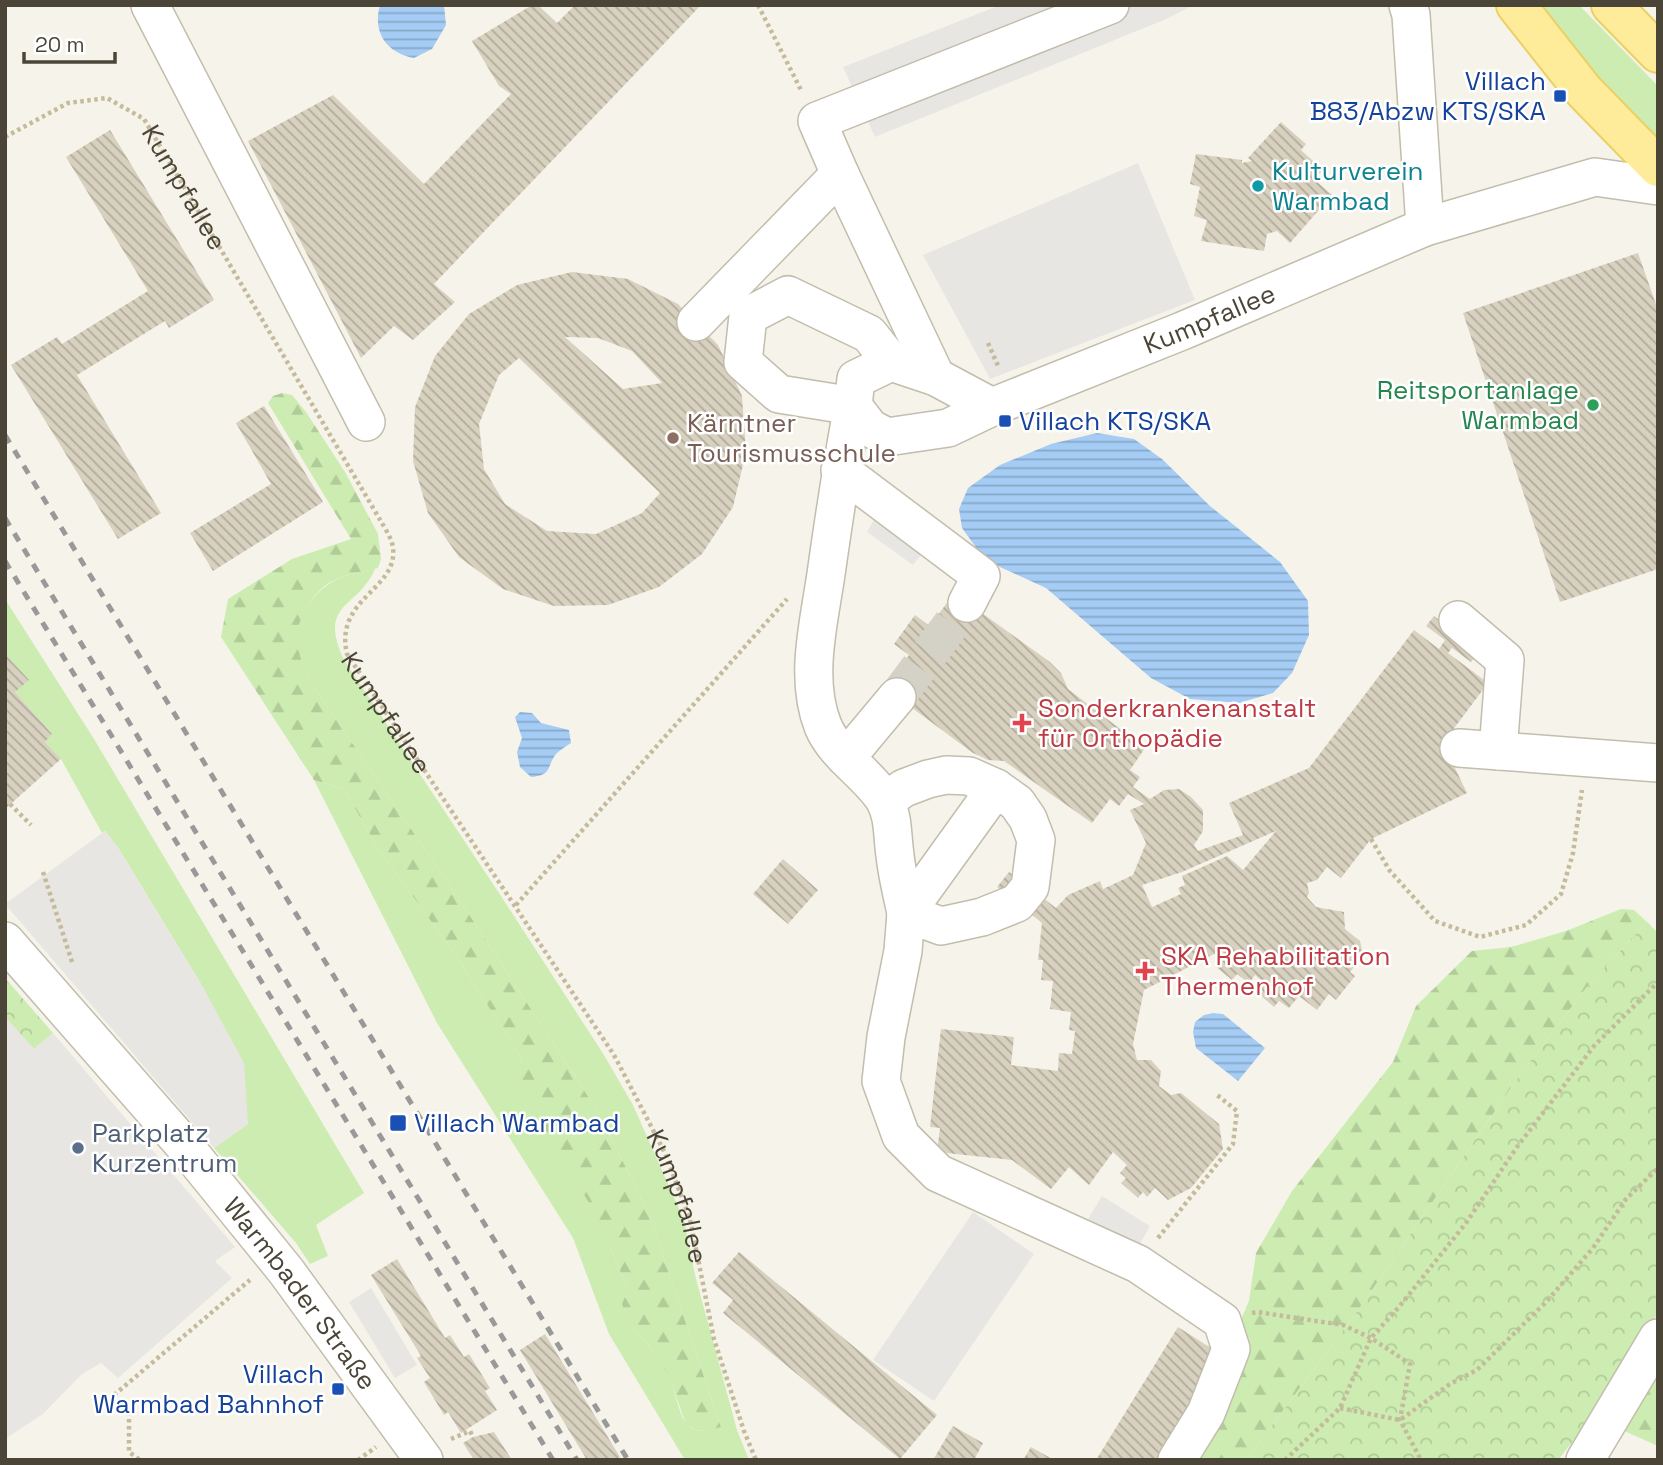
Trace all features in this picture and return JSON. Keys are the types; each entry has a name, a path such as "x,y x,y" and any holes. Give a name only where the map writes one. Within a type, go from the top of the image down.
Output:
{"main road":[{"path":"1516,5 1584,91 1658,167"},
{"path":"1611,5 1658,53"}],"street":[{"path":"150,5 366,422"},
{"path":"936,377 817,121 1110,5"},
{"path":"1408,5 1411,15 1425,227"},
{"path":"696,322 840,174"},
{"name":"Kumpfallee","path":"853,406 870,428 887,437 948,428 992,407 1182,331 1425,227 1595,177 1658,186"},
{"path":"853,406 779,394 743,362 748,316 788,295 869,334 891,362 936,377 992,407"},
{"path":"891,362 856,379 840,470 814,661 815,695 824,728 846,758 885,801 893,826 894,852 906,913 904,951 886,1037 881,1081 901,1136 938,1174 1138,1264 1222,1321 1231,1349 1206,1413 1177,1460"},
{"path":"840,470 981,576 967,603"},
{"path":"1458,620 1505,660 1498,751"},
{"path":"846,758 897,697"},
{"path":"1459,748 1658,763"},
{"path":"885,801 904,788 946,775 969,776 996,788 1017,803 1028,819 1036,840 1030,887 1017,903 982,917 941,926 906,913"},
{"path":"906,913 996,788"},
{"name":"Warmbader Straße","path":"5,941 183,1144 277,1260 424,1460"},
{"path":"1585,1460 1658,1338"}],"path":[{"path":"758,5 817,121"},
{"name":"Kumpfallee","path":"5,138 68,103 107,98 144,119 379,518 393,546 393,558 388,570 351,613 343,639 347,654 614,1055 664,1153 690,1219 714,1339 744,1432 756,1460"},
{"path":"516,905 792,593"},
{"path":"1371,839 1390,872 1434,921 1480,937 1526,925 1561,894 1573,853 1587,758"},
{"path":"10,804 31,825"},
{"path":"43,872 76,975"},
{"path":"1285,1460 1340,1408 1371,1338 1466,1223 1517,1147 1594,1046 1658,982"},
{"path":"1138,1264 1233,1144 1237,1111 1217,1095"},
{"path":"1340,1408 1400,1420 1450,1384 1477,1370 1547,1301 1593,1248 1626,1199 1658,1168"},
{"path":"114,1395 250,1280 250,1269"},
{"path":"1222,1321 1257,1312 1343,1325 1371,1338 1410,1364 1400,1420 1421,1460"},
{"path":"129,1405 129,1452 140,1460"},
{"path":"358,1460 383,1442"}],"green space":[{"path":"1528,5 1579,5 1658,86 1658,156"},
{"path":"282,393 292,395 306,412 345,472 378,534 381,559 378,568 348,575 328,584 308,605 299,624 297,641 307,677 459,899 593,1104 653,1226 721,1427 706,1431 695,1430 686,1425 669,1376 650,1347 629,1324 622,1304 628,1290 610,1247 592,1235 587,1218 589,1203 517,1081 521,1058 457,957 377,847 344,789 314,780 221,637 228,599 292,559 351,539 268,403 273,396"},
{"path":"375,569 368,582 337,616 337,641 344,660 501,896 604,1055 633,1105 684,1220 695,1275 737,1430 749,1460 685,1460 609,1334 573,1238 437,1023 314,780 344,789 377,847 457,957 521,1058 518,1081 590,1203 587,1218 610,1247 628,1290 629,1324 651,1348 665,1369 686,1423 697,1430 721,1427 653,1226 593,1104 459,899 307,677 296,641 297,624 303,613 327,585 344,576"},
{"path":"5,599 94,739 364,1193 316,1225 328,1256 310,1264 296,1243 214,1148 248,1124 204,989 119,849 105,831 102,833 61,759 45,742 52,734 15,692 28,680 5,654"},
{"path":"1621,909 1634,910 1647,922 1587,987 1522,1072 1359,1309 1246,1460 1170,1460 1204,1405 1249,1301 1256,1253 1292,1191 1393,1062 1416,1006 1472,951 1511,947 1566,931"},
{"path":"1647,922 1658,933 1658,1313 1599,1408 1558,1460 1246,1460 1359,1309 1522,1072 1587,987"},
{"path":"5,978 53,1033 34,1049 5,1017"},
{"path":"1658,1368 1658,1446 1622,1430"}],"shaded area":[{"path":"1000,5 1194,5 1164,20 875,137 843,67"},
{"path":"1138,163 1195,300 990,379 923,255"},
{"path":"879,511 927,547 913,565 867,532"},
{"path":"105,831 119,849 204,989 244,1063 248,1124 214,1148 5,904"},
{"name":"Parkplatz Kurzentrum","path":"5,1017 34,1049 53,1033 235,1247 215,1261 232,1278 118,1378 101,1363 82,1374 43,1414 5,1439"},
{"path":"1102,1196 1150,1226 1137,1249 1088,1219"},
{"path":"973,1212 1034,1254 934,1401 873,1360"},
{"path":"371,1288 417,1365 395,1378 349,1302"}],"water":[{"path":"380,5 444,5 446,25 432,49 414,58 404,55 389,46 380,33"},
{"path":"1097,433 1134,439 1162,459 1210,506 1280,562 1308,601 1309,635 1292,673 1273,693 1239,703 1190,699 1151,678 1046,588 1000,567 980,553 962,528 959,509 968,488 1000,465 1051,444"},
{"path":"520,712 532,713 541,723 569,730 571,743 556,754 546,772 538,776 531,777 520,767 517,752 522,738 515,717"},
{"path":"1223,1014 1265,1048 1238,1081 1196,1048 1193,1032 1195,1022 1204,1015"}],"building":[{"path":"532,5 538,5 557,23 573,7 571,5 701,5 434,284 455,302 413,340 394,326 361,358 248,141 333,95 424,184 511,94 499,86 472,41"},
{"name":"Kulturverein Warmbad","path":"1281,122 1306,144 1301,150 1323,170 1314,179 1332,195 1290,243 1277,231 1267,234 1264,251 1201,241 1207,220 1194,216 1200,187 1190,184 1196,154 1242,160 1242,163 1252,161 1248,158"},
{"path":"110,130 214,300 169,328 165,321 77,375 161,513 118,539 11,365 57,337 62,344 148,291 66,157"},
{"path":"1638,253 1658,310 1658,569 1560,602 1463,313"},
{"name":"Kärntner Tourismusschule","path":"572,272 628,279 678,304 718,345 742,396 746,452 733,507 702,554 659,587 608,605 554,606 503,589 459,557 428,513 413,461 415,407 435,356 469,314 517,285","holes":["565,337 598,338 632,351 662,383 623,389","519,358 660,493 642,513 596,534 547,531 505,504 484,469 479,424 499,375"]},
{"path":"264,406 323,502 213,571 190,533 271,484 236,423"},
{"path":"954,593 1050,662 1061,673 1068,689 1145,748 1130,770 1140,777 1133,787 1150,799 1164,790 1179,789 1203,810 1203,831 1194,845 1198,851 1243,835 1229,803 1309,768 1414,630 1439,649 1445,640 1426,626 1434,616 1480,651 1471,662 1452,648 1448,653 1488,683 1443,743 1467,793 1371,839 1341,878 1327,867 1317,880 1307,883 1307,897 1316,907 1344,912 1345,929 1360,941 1363,955 1350,972 1355,976 1336,1000 1329,994 1317,1010 1299,996 1289,1008 1279,1001 1274,1007 1260,995 1263,991 1256,986 1261,980 1255,975 1249,983 1237,974 1232,980 1215,966 1219,959 1214,954 1144,990 1133,1044 1137,1060 1151,1060 1161,1071 1159,1086 1171,1095 1181,1093 1219,1124 1223,1149 1191,1188 1168,1200 1155,1188 1147,1197 1143,1192 1138,1198 1121,1183 1126,1178 1120,1173 1127,1165 1113,1152 1089,1185 1069,1167 1051,1189 1012,1160 937,1152 940,1128 930,1127 941,1029 1014,1037 1011,1065 1058,1071 1059,1053 1072,1054 1075,1031 1069,1030 1071,1012 1050,1009 1053,981 1041,980 1043,960 1038,960 1042,923 997,887 1009,872 1056,908 1068,895 1100,881 1103,889 1133,875 1146,843 1130,810 1144,804 1128,794 1119,806 1110,799 1092,823 1004,761 988,760 973,753 885,688 909,655 894,644 915,615 930,626","holes":["1276,831 1243,870 1227,856 1182,876 1185,885 1178,888 1181,894 1152,907 1142,885 1182,872"]},
{"path":"5,654 29,680 15,692 52,734 45,742 61,759 5,809"},
{"path":"783,859 818,890 788,924 753,894"},
{"path":"739,1252 937,1415 900,1459 723,1313 733,1300 712,1283"},
{"path":"397,1259 445,1338 450,1335 464,1357 469,1354 490,1388 485,1391 497,1410 461,1433 448,1412 444,1415 424,1382 430,1378 417,1358 421,1356 371,1275"},
{"path":"1178,1327 1222,1355 1158,1460 1096,1460"},
{"path":"545,1334 620,1457 614,1460 587,1460 520,1350"},
{"path":"953,1426 983,1443 974,1460 933,1460"},
{"path":"494,1432 512,1460 474,1460 463,1443 473,1437"},
{"path":"1031,1447 1054,1460 1023,1460"}],"tunnel":[{"path":"897,697 967,603"}],"railway":[{"path":"5,435 628,1460"},
{"path":"5,518 577,1460"},
{"path":"5,561 553,1460"}],"place":[{"name":"Villach B83/Abzw KTS/SKA","path":"1560,96"},
{"name":"Kulturverein Warmbad","path":"1258,186"},
{"name":"Reitsportanlage Warmbad","path":"1593,405"},
{"name":"Villach KTS/SKA","path":"1005,421"},
{"name":"Kärntner Tourismusschule","path":"673,438"},
{"name":"Sonderkrankenanstalt für Orthopädie","path":"1022,723"},
{"name":"SKA Rehabilitation Thermenhof","path":"1145,971"},
{"name":"Villach Warmbad","path":"398,1123"},
{"name":"Parkplatz Kurzentrum","path":"78,1148"},
{"name":"Villach Warmbad Bahnhof","path":"338,1389"}]}
